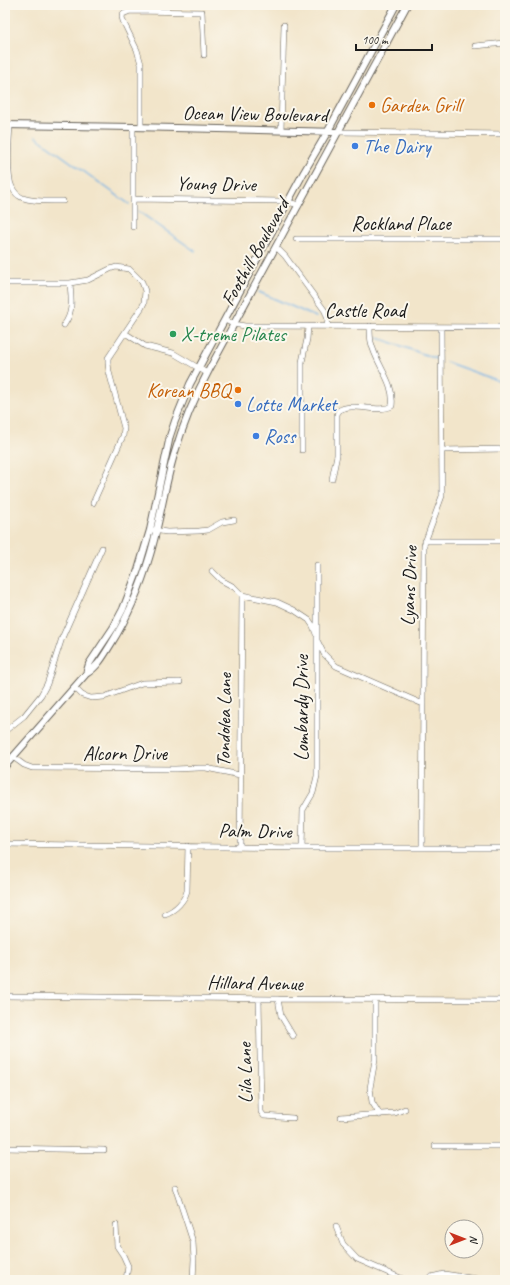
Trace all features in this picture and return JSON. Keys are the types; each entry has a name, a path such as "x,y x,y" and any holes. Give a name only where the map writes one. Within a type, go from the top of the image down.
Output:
{"main road":[{"name":"Foothill Boulevard","path":"6,763 86,674 93,670 115,637 130,608 144,573 164,477 170,436 190,384 396,5"},
{"name":"Foothill Boulevard","path":"164,477 189,411 207,373 407,5"},
{"name":"Ocean View Boulevard","path":"7,125 338,132"}],"street":[{"path":"141,127 141,64 137,50 123,21 123,14 130,11 202,12 204,55"},
{"path":"281,130 284,25"},
{"path":"475,46 505,43"},
{"path":"7,125 9,178 12,188 16,194 29,200 63,201"},
{"path":"133,127 133,227"},
{"name":"Ocean View Boulevard","path":"338,132 505,134"},
{"name":"Young Drive","path":"133,199 288,202 299,205"},
{"name":"Rockland Place","path":"296,239 505,239"},
{"path":"276,247 285,256 325,311 328,320 327,326"},
{"path":"5,283 70,283 88,280 116,267 129,269 142,282 145,298 142,307 108,358 109,372 123,423 123,436 93,502"},
{"path":"64,325 70,312 70,283"},
{"name":"Castle Road","path":"225,320 234,324 245,326 505,327"},
{"path":"302,450 302,362 308,326"},
{"path":"332,479 337,455 338,411 348,407 385,408 392,406 391,386 371,343 370,326"},
{"name":"Lyans Drive","path":"422,848 424,545 442,496 441,327"},
{"path":"125,333 143,345 173,353 207,373"},
{"path":"442,450 505,448"},
{"path":"153,530 167,532 208,530 222,522 234,520"},
{"path":"425,541 505,541"},
{"path":"5,731 24,716 41,695 47,684 62,638 102,548"},
{"name":"Lombardy Drive","path":"302,848 304,810 313,793 317,776 317,565"},
{"path":"212,570 221,580 234,587 242,594 277,602 294,610 309,620 324,654 336,666 423,704"},
{"name":"Tondolea Lane","path":"240,847 242,594"},
{"path":"74,688 82,695 91,698 104,697 142,683 180,682"},
{"name":"Alcorn Drive","path":"13,757 24,765 32,768 198,768 240,775"},
{"name":"Palm Drive","path":"5,844 302,848 505,848"},
{"path":"165,914 184,901 186,896 188,846"},
{"name":"Hillard Avenue","path":"5,996 505,1000"},
{"name":"Lila Lane","path":"260,999 261,1112 264,1116 293,1118"},
{"path":"278,999 281,1016 293,1036"},
{"path":"375,1000 375,1060 370,1088 372,1102 380,1115"},
{"path":"341,1117 380,1115 395,1113 405,1109"},
{"path":"435,1146 505,1146"},
{"path":"5,1148 104,1150"},
{"path":"175,1187 193,1242 194,1280"},
{"path":"116,1225 117,1246 123,1254 128,1266 126,1280"},
{"path":"336,1226 343,1244 357,1259 405,1280"},
{"path":"426,1280 431,1277 444,1274 484,1280"}],"waterway":[{"path":"36,137 129,204"},
{"path":"138,211 195,251"},
{"path":"259,292 316,317"},
{"path":"376,337 437,359"},
{"path":"446,362 505,383"}],"place":[{"name":"Garden Grill","path":"372,105"},
{"name":"The Dairy","path":"355,146"},
{"name":"X-treme Pilates","path":"173,334"},
{"name":"Korean BBQ","path":"238,390"},
{"name":"Lotte Market","path":"238,404"},
{"name":"Ross","path":"256,436"}]}
